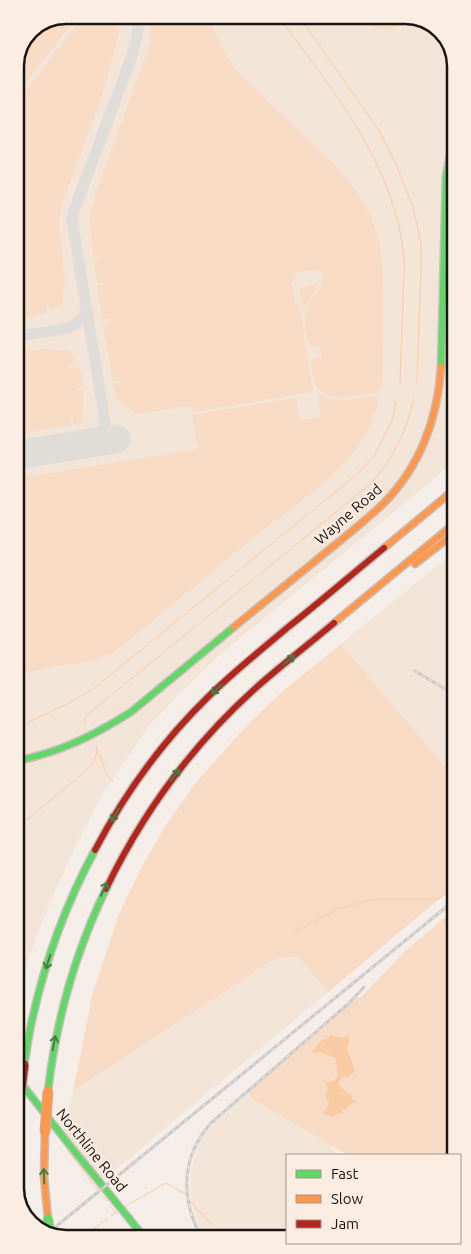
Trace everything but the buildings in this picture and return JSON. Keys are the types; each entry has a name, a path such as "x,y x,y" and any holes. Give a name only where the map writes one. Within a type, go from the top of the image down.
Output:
{"main road":[{"name":"Wayne Road","path":"24,760 62,749 104,729 131,712 375,512 394,494 407,477 427,439 439,393 447,169"},
{"path":"327,595 368,555 447,489"},
{"path":"24,1065 37,998 58,930 86,866 118,810 154,757 184,722 227,679 447,496"},
{"path":"48,1226 44,1176 44,1133 50,1062 70,978 113,870 156,799 200,744 223,719 258,686 447,530"},
{"path":"345,614 447,539"},
{"name":"Northline Road","path":"24,1087 138,1230"}],"shaded area":[{"path":"66,24 408,24 421,27 433,34 440,43 446,55 447,66 447,467 217,657 149,726 103,793 77,843 36,937 24,974 24,63 27,50 36,36 43,31 50,27"},
{"path":"71,24 24,85 25,58 27,50 36,36 50,27"},
{"path":"77,24 119,24 102,96 61,206 59,225 65,280 62,305 50,310 48,302 46,302 47,312 24,318 24,93"},
{"path":"151,24 211,24 230,61 241,75 335,165 361,199 375,228 382,262 382,384 378,391 370,394 338,397 321,391 315,384 310,360 322,357 320,346 309,347 305,318 306,309 324,278 320,270 300,271 294,281 291,282 295,303 299,303 313,392 192,412 190,406 137,414 116,399 113,384 121,383 120,380 113,381 103,324 111,323 109,319 102,319 97,286 107,284 106,281 97,283 94,261 102,259 101,257 93,258 90,214 150,40"},
{"path":"370,24 400,24 391,29 380,29"},
{"path":"319,283 303,310 299,288"},
{"path":"42,349 70,351 76,364 67,365 68,368 77,367 81,374 83,386 75,388 76,391 83,389 82,422 74,425 73,418 70,418 71,425 24,433 24,351"},
{"path":"322,395 340,400 372,396 379,400 371,424 363,438 353,453 328,480 254,537 114,652 99,659 24,673 24,478 198,449 192,415 296,398 300,420 321,417 318,396"},
{"path":"447,558 447,765 444,765 341,644"},
{"path":"341,644 444,765 447,765 447,893 328,992 299,957 276,958 73,1091 92,996 119,914 141,868 166,825 194,785 248,724 283,691"},
{"path":"447,916 447,1154 344,1154 251,1098 249,1091 356,998 361,997 403,953"},
{"path":"299,957 328,992 102,1181 63,1132 73,1091 276,958"},
{"path":"330,1035 344,1038 349,1036 347,1048 355,1071 347,1077 344,1076 338,1083 346,1091 346,1095 348,1093 352,1096 352,1099 357,1104 352,1102 346,1109 341,1110 344,1113 336,1114 334,1117 323,1114 329,1102 325,1096 327,1088 323,1080 328,1082 334,1081 338,1075 336,1058 320,1052 311,1053 322,1040 327,1039"},
{"path":"271,1074 337,1154 286,1154 286,1230 201,1230 191,1197 191,1171 198,1144 216,1122"}],"waterway":[{"path":"284,24 339,99 374,158 388,190 398,222 404,257 400,383"},
{"path":"304,24 378,129 395,162 413,207 421,243 417,382"},
{"path":"85,724 85,717 88,714 368,486 385,466 403,434 414,398"},
{"path":"24,724 71,702 93,689 355,476 375,455 392,421 396,402"},
{"path":"96,746 107,775 113,781"},
{"path":"24,821 86,771 95,758 97,748"},
{"path":"295,932 338,909 374,899 439,899 447,892"},
{"path":"24,1093 42,1116"},
{"path":"49,1125 67,1148"},
{"path":"69,1152 98,1190"},
{"path":"126,1206 166,1183 187,1195"},
{"path":"103,1196 107,1201"},
{"path":"189,1200 211,1224"},
{"path":"111,1207 115,1212"},
{"path":"111,1216 118,1211"},
{"path":"93,1230 108,1218"}],"taxiway":[{"path":"87,444 99,436 105,422 72,220 132,56 138,24"},
{"path":"24,335 56,330 76,324 82,319 86,307"}],"runway":[{"path":"24,454 116,439"}],"railway":[{"path":"415,671 447,690"},
{"path":"54,1228 447,906"},
{"path":"198,1230 190,1209 187,1179 189,1164 201,1136 211,1123 348,1004 364,987"}],"traffic: fast":[{"path":"441,367 447,171"},
{"path":"24,759 62,748 90,736 117,721 131,712 234,627"},
{"path":"24,1065 29,1034 44,973 58,931 75,890 95,850"},
{"path":"48,1091 56,1039 68,988 85,938 106,889"},
{"path":"24,1087 138,1230"},
{"path":"48,1219 48,1226"}],"traffic: slow":[{"path":"234,627 362,523 396,490 417,458 425,441 436,405 441,367"},
{"path":"384,548 447,496"},
{"path":"334,623 447,530"},
{"path":"415,564 447,539"},
{"path":"45,1133 48,1091"},
{"path":"45,1133 44,1176 48,1219"}],"traffic: jam":[{"path":"95,850 131,789 159,751 190,715 236,671 384,548"},
{"path":"106,889 153,806 212,731 258,686 334,623"}]}
